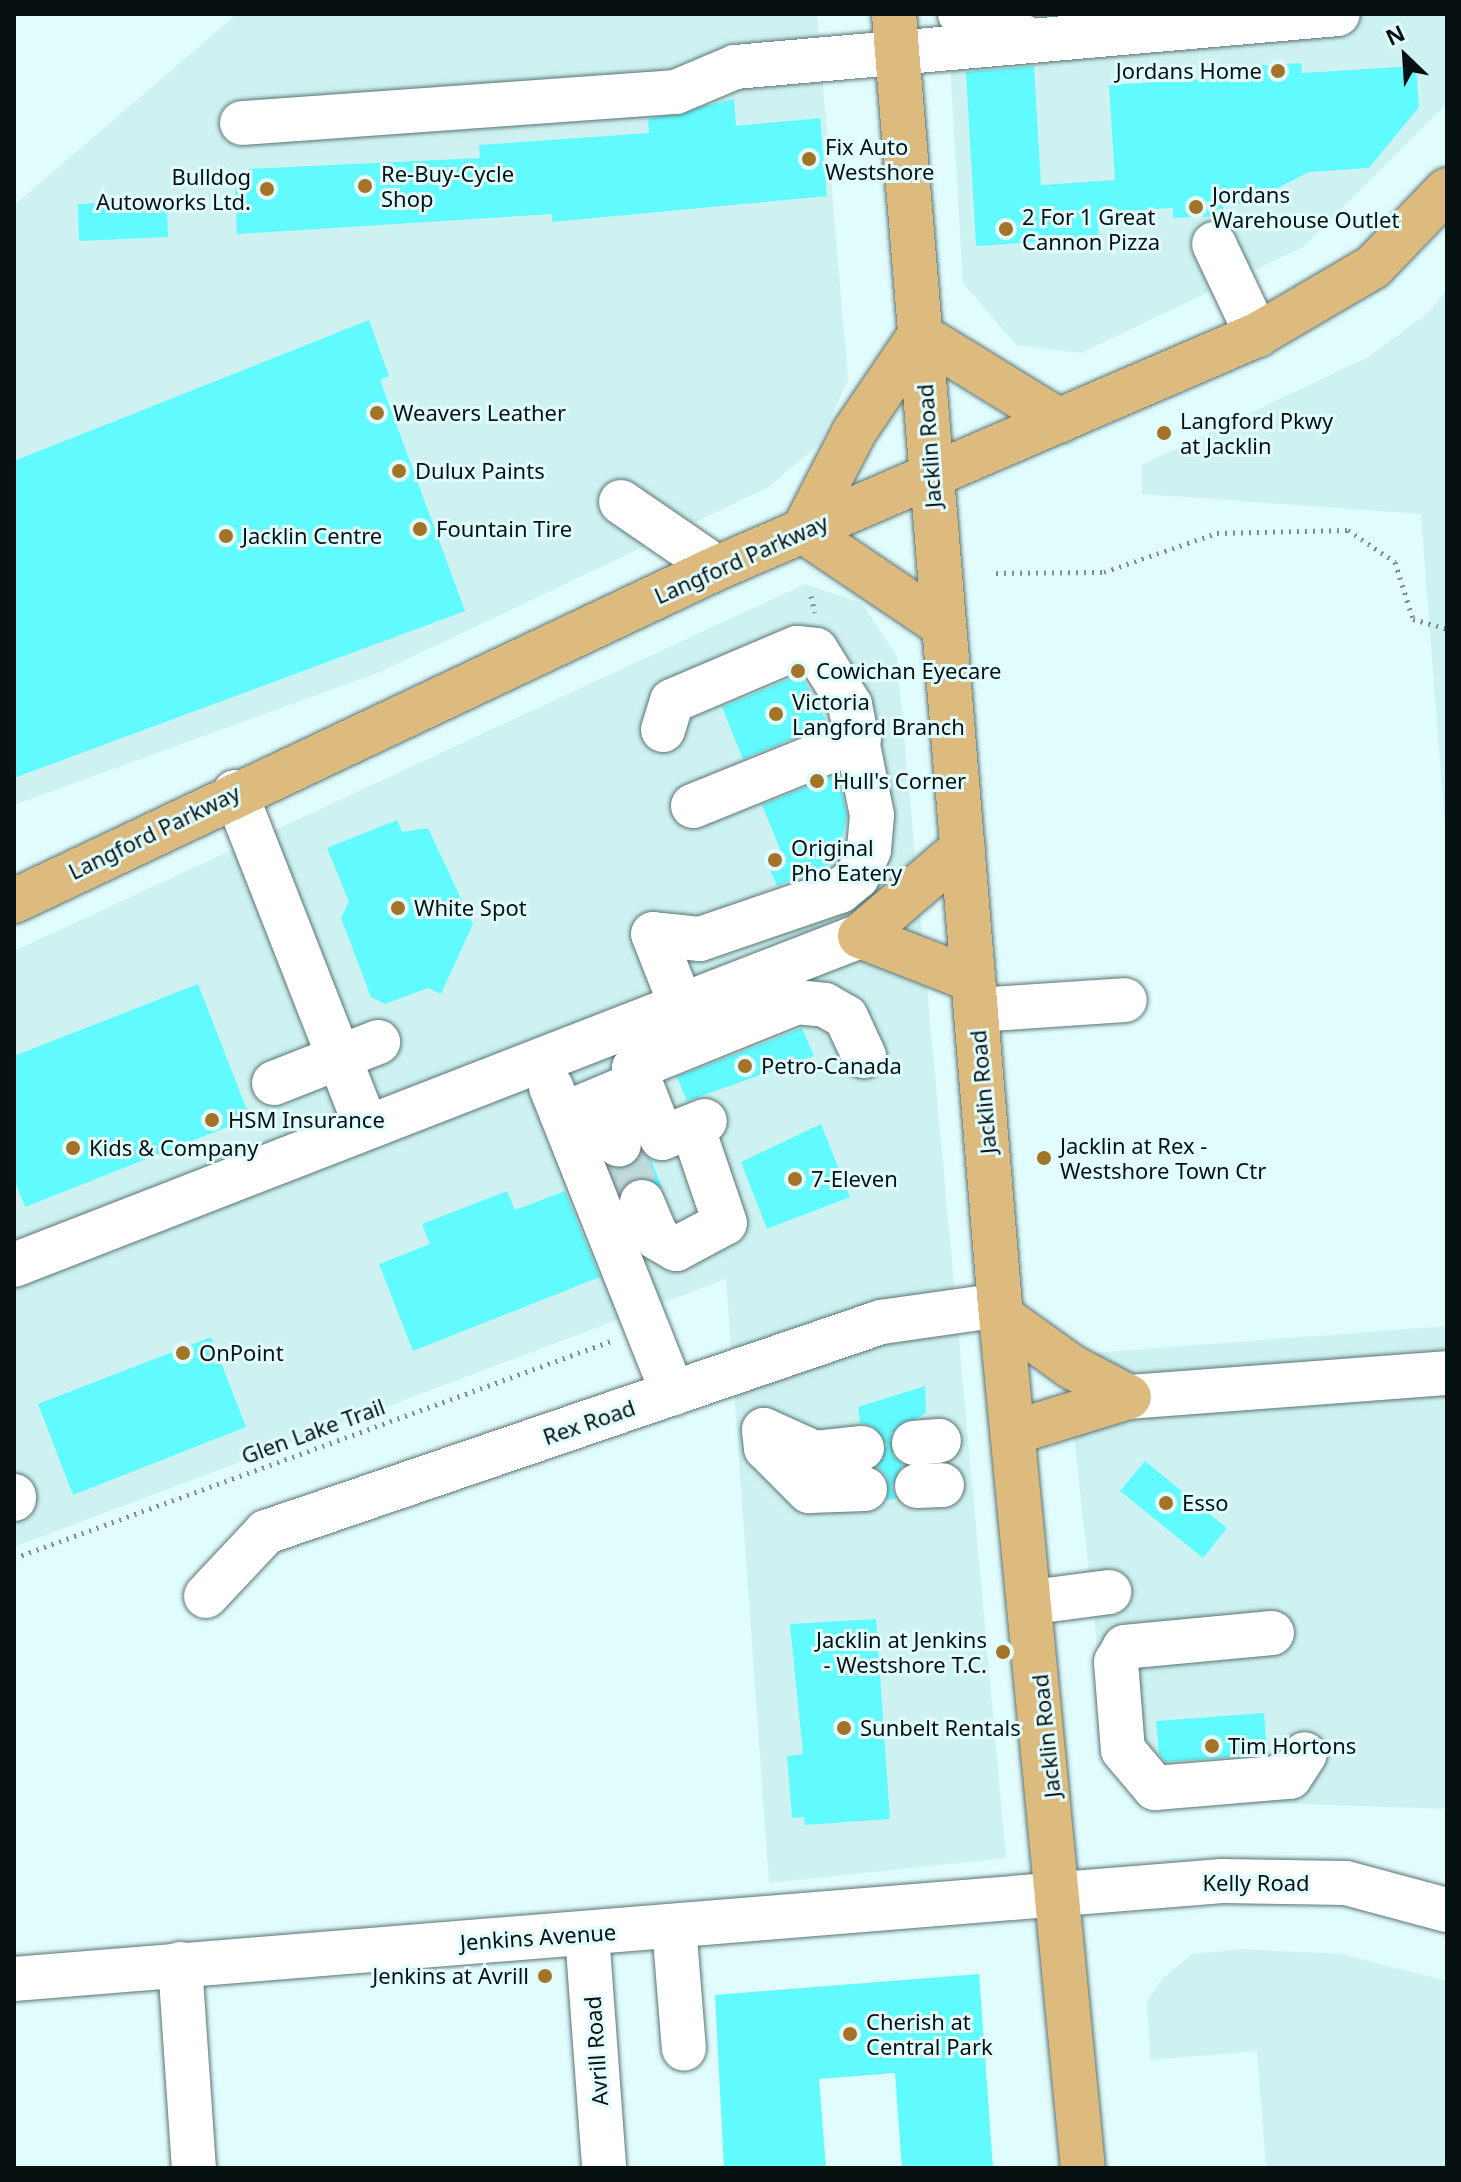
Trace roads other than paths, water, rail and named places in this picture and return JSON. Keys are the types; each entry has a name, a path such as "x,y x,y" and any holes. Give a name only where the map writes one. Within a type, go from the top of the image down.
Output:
{"main road":[{"name":"Jacklin Road","path":"895,35 941,624 1001,1310 1062,1895 1083,2168"},
{"name":"Langford Parkway","path":"14,901 235,792 717,568 1257,335 1373,267 1447,190"},
{"path":"941,624 803,531 854,432 920,335 1060,421"},
{"path":"963,848 860,936 975,995"},
{"path":"1001,1310 1129,1397"},
{"path":"1015,1432 1129,1397"}],"street":[{"path":"960,14 1030,39"},
{"path":"242,123 676,92 735,67 895,35 1030,39 1338,14"},
{"path":"1214,244 1257,335"},
{"path":"621,502 717,568"},
{"path":"663,730 672,701 797,648 816,650 830,662 859,739 872,815 857,877 840,891 700,939 653,934 702,1011"},
{"path":"693,806 859,739"},
{"path":"235,792 358,1049 366,1126"},
{"path":"14,1265 202,1210 290,1173 366,1126 540,1059 702,1011 860,936"},
{"path":"975,995 1125,1000"},
{"path":"585,1118 634,1068 702,1011 797,1002 825,1005 846,1017 864,1056"},
{"path":"274,1083 358,1049"},
{"path":"540,1059 585,1118 619,1145"},
{"path":"585,1118 662,1138 698,1123 725,1223 676,1249 657,1238 642,1202"},
{"path":"585,1118 673,1394"},
{"name":"Rex Road","path":"206,1596 266,1532 881,1322 1001,1310"},
{"path":"1129,1397 1250,1405 1447,1373"},
{"path":"764,1430 766,1448 809,1491 864,1469"},
{"path":"1033,1602 1109,1592"},
{"path":"1272,1633 1125,1647 1116,1662 1123,1750 1155,1788 1290,1777 1305,1754"},
{"name":"Kelly Road","path":"1062,1895 1222,1881 1346,1883 1447,1910"},
{"name":"Jenkins Avenue","path":"14,1979 1062,1895"},
{"path":"674,1926 684,2049"},
{"name":"Avrill Road","path":"587,1934 604,2168"},
{"path":"180,1964 194,2168"}],"tunnel":[{"path":"619,1145 642,1202"}],"place":[{"name":"Jordans Home","path":"1278,71"},
{"name":"Fix Auto Westshore","path":"809,159"},
{"name":"Re-Buy-Cycle Shop","path":"365,186"},
{"name":"Bulldog Autoworks Ltd.","path":"267,189"},
{"name":"Jordans Warehouse Outlet","path":"1196,207"},
{"name":"2 For 1 Great Cannon Pizza","path":"1006,229"},
{"name":"Weavers Leather","path":"377,413"},
{"name":"Langford Pkwy at Jacklin","path":"1164,433"},
{"name":"Dulux Paints","path":"399,471"},
{"name":"Fountain Tire","path":"420,529"},
{"name":"Jacklin Centre","path":"226,536"},
{"name":"Cowichan Eyecare","path":"798,671"},
{"name":"Victoria Langford Branch","path":"776,714"},
{"name":"Hull's Corner","path":"817,781"},
{"name":"Original Pho Eatery","path":"775,860"},
{"name":"White Spot","path":"398,908"},
{"name":"Petro-Canada","path":"745,1066"},
{"name":"HSM Insurance","path":"212,1120"},
{"name":"Kids & Company","path":"73,1148"},
{"name":"Jacklin at Rex - Westshore Town Ctr","path":"1044,1158"},
{"name":"7-Eleven","path":"795,1179"},
{"name":"OnPoint","path":"183,1353"},
{"name":"Esso","path":"1166,1503"},
{"name":"Jacklin at Jenkins - Westshore T.C.","path":"1003,1652"},
{"name":"Sunbelt Rentals","path":"844,1728"},
{"name":"Tim Hortons","path":"1212,1746"},
{"name":"Jenkins at Avrill","path":"545,1976"},
{"name":"Cherish at Central Park","path":"850,2034"}]}
